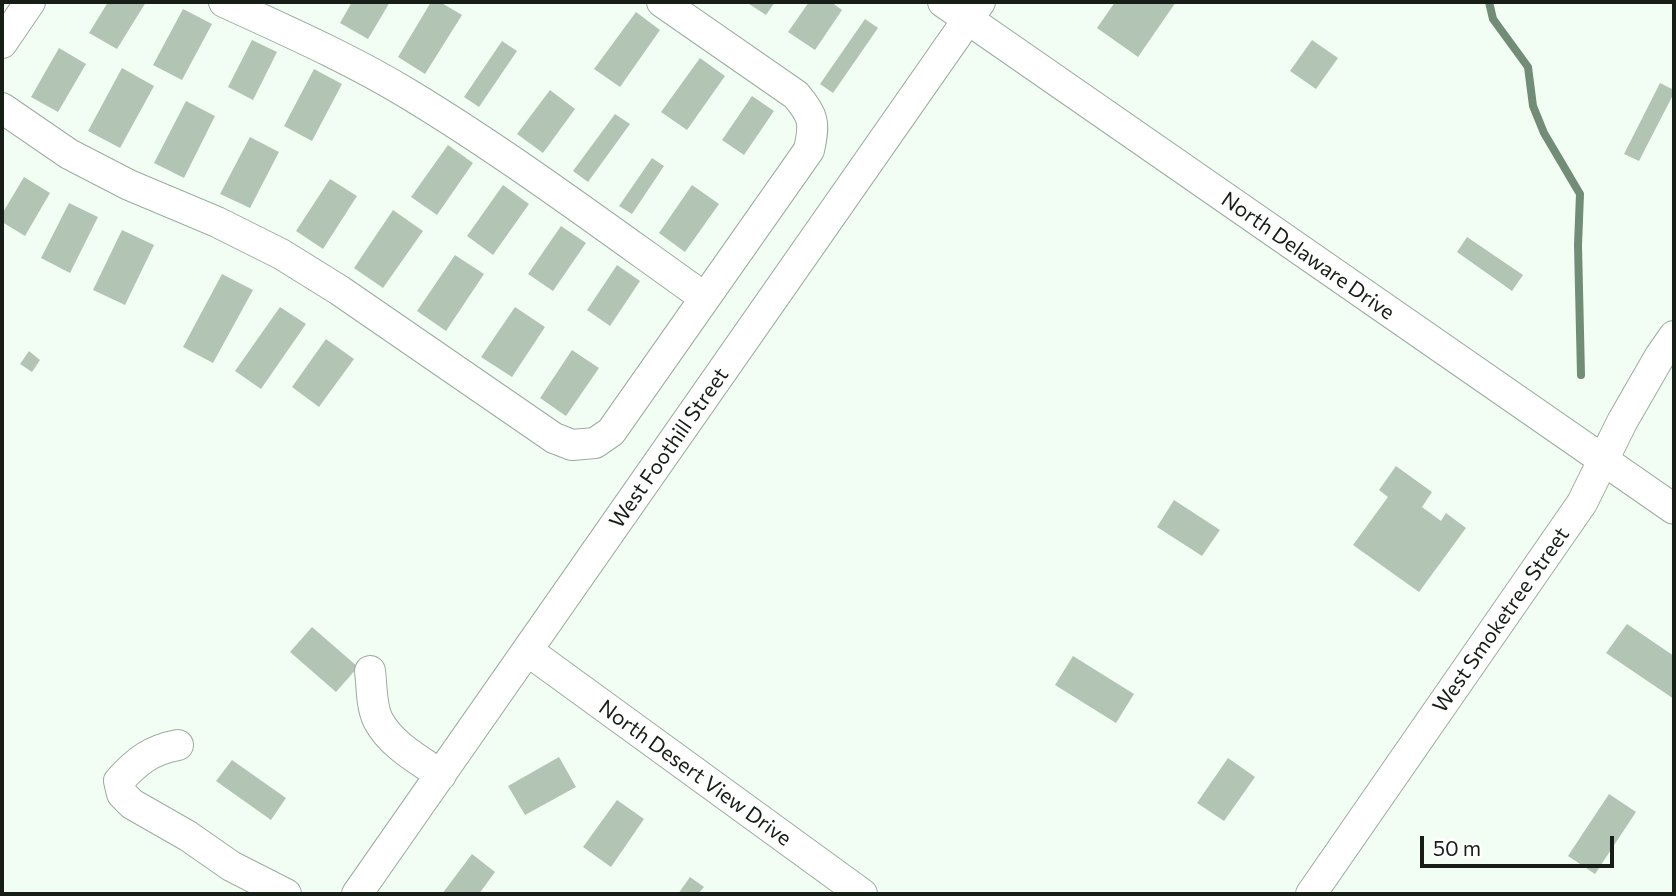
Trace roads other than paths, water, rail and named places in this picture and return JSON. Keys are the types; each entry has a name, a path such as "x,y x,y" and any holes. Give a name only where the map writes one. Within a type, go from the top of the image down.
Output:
{"street":[{"path":"2,43 30,2"},
{"path":"225,2 350,62 409,94 470,133 705,298"},
{"path":"2,108 69,154 129,185 217,222 281,254 339,290 554,438 572,445 594,443 611,432 809,150 814,131 810,111 796,94 662,2"},
{"name":"North Delaware Drive","path":"943,2 974,10 1312,259 1674,509"},
{"name":"West Foothill Street","path":"357,894 974,10"},
{"name":"West Smoketree Street","path":"1311,894 1582,503 1622,422 1674,336"},
{"name":"North Desert View Drive","path":"528,652 862,894"},
{"path":"370,671 375,710 383,727 400,746 441,775"},
{"path":"178,745 162,748 134,764 119,781 122,794 132,804 188,836 231,866 286,894"}],"waterway":[{"path":"1489,2 1493,19 1528,67 1533,106 1544,133 1580,194 1578,245 1581,375"}]}
